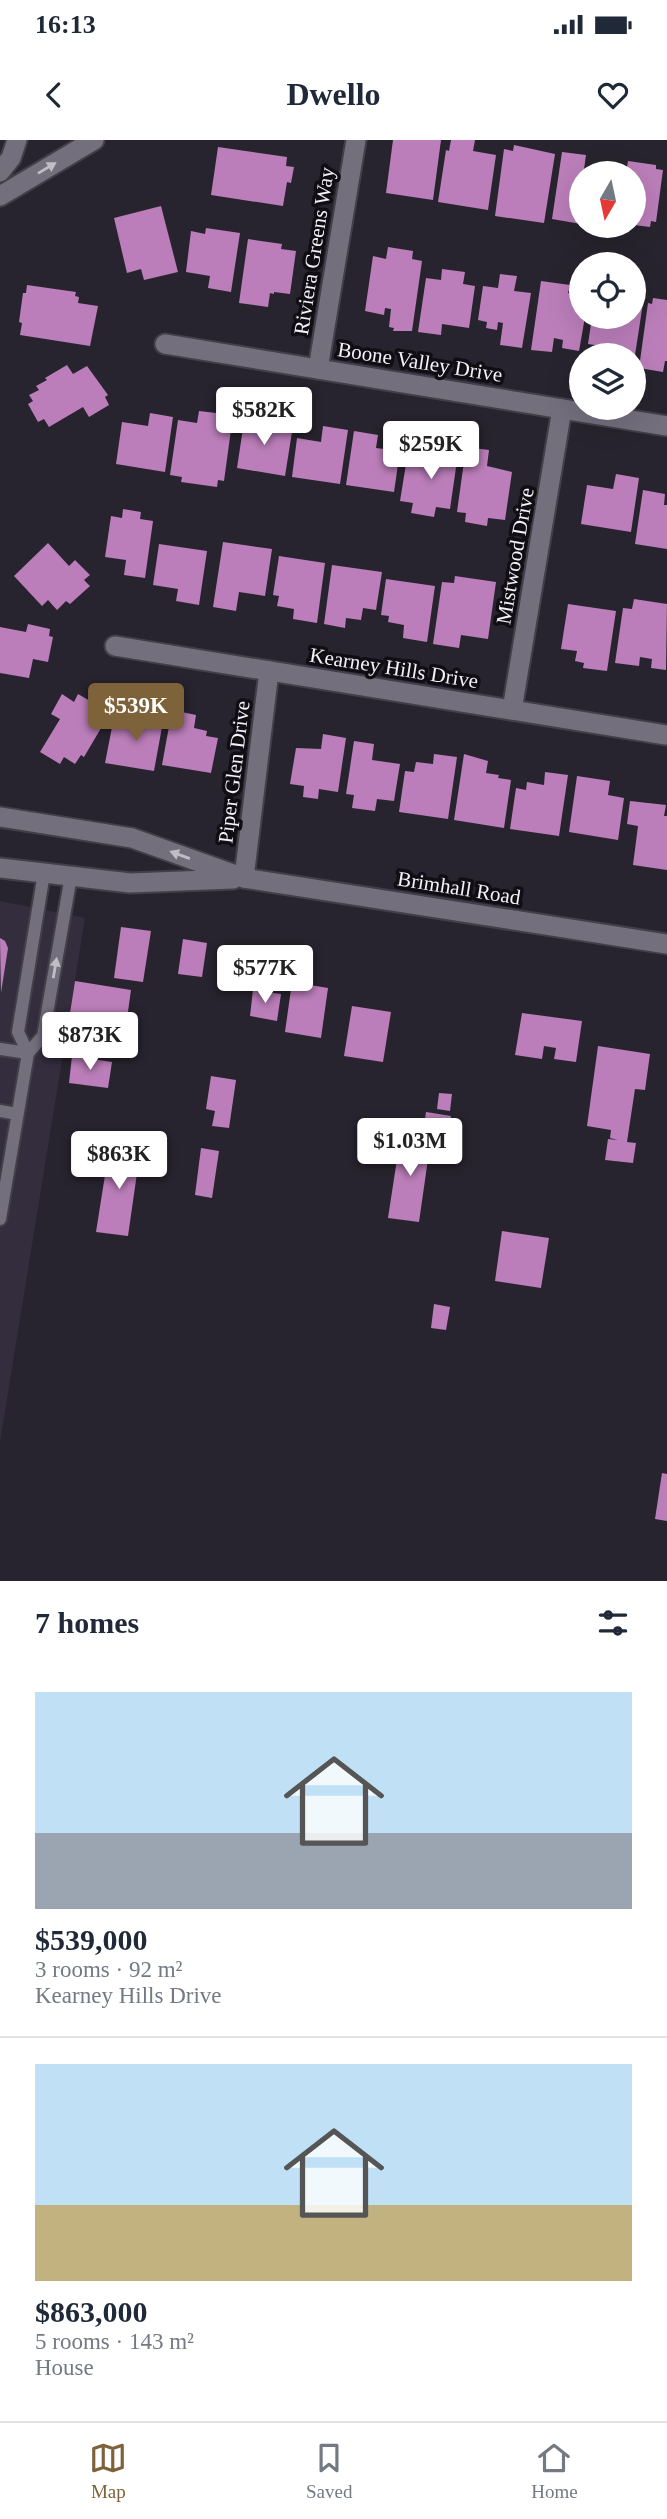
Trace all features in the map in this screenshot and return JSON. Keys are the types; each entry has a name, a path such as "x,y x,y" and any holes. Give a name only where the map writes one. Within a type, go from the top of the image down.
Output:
{"street":[{"path":"0,172 11,158 17,140"},
{"path":"0,196 94,140"},
{"name":"Riviera Greens Way","path":"318,369 356,140"},
{"name":"Boone Valley Drive","path":"165,344 667,426"},
{"name":"Mistwood Drive","path":"512,710 562,409"},
{"name":"Kearney Hills Drive","path":"115,646 666,736"},
{"name":"Piper Glen Drive","path":"244,878 269,671"},
{"name":"Brimhall Road","path":"6,820 132,838 244,878 667,944"},
{"name":"Brimhall Road","path":"0,868 130,883 244,878"}],"lane":[{"path":"28,1053 18,1032 44,873"},
{"path":"0,1219 28,1053 43,1036 71,876"},
{"path":"0,1049 28,1053"},
{"path":"0,1111 17,1114"}],"shaded area":[{"path":"0,901 85,918 0,1442"}],"building":[{"path":"393,140 441,140 433,200 386,193"},
{"path":"451,140 475,140 473,151 496,155 488,210 438,202 446,150 449,151"},
{"path":"514,145 555,154 544,223 495,216 504,149 513,151"},
{"path":"218,147 287,157 286,166 294,167 291,183 287,182 283,206 211,195"},
{"path":"562,152 586,155 585,161 569,161 569,222 552,219"},
{"path":"646,164 656,165 656,169 663,170 656,222 651,221 650,227 646,226"},
{"path":"161,206 178,272 144,280 141,269 127,273 114,218"},
{"path":"206,228 240,233 231,292 208,288 210,276 186,272 191,231 205,234"},
{"path":"248,239 282,244 281,249 296,251 290,294 270,293 268,307 239,303"},
{"path":"388,247 413,251 412,259 422,261 412,331 393,331 394,328 389,327 391,309 385,308 384,315 365,311 373,256 386,259"},
{"path":"442,269 465,272 463,284 475,286 469,328 442,324 441,335 418,332 426,278 441,280"},
{"path":"500,274 517,276 514,291 531,293 522,348 500,345 503,323 498,322 497,330 486,328 487,322 478,320 483,286 498,288"},
{"path":"541,281 569,285 569,329 583,329 580,343 569,343 569,349 562,348 563,340 554,338 552,352 531,350"},
{"path":"27,285 76,292 78,303 98,306 90,346 20,335 23,293 26,293"},
{"path":"653,298 667,300 667,361 663,372 646,369 646,343 642,343 648,303 652,304"},
{"path":"590,329 639,329 637,343 588,343"},
{"path":"67,365 73,374 87,366 108,395 105,397 109,405 89,417 83,407 49,427 44,419 38,422 28,404 33,401 29,395 39,390 36,386 47,380 45,378"},
{"path":"199,411 233,415 224,481 218,480 217,487 181,482 182,477 170,475 178,420 197,423"},
{"path":"150,413 173,417 165,472 116,464 122,422 148,426"},
{"path":"245,415 268,418 266,429 292,432 285,476 237,468"},
{"path":"323,426 348,430 340,484 292,477 297,438 321,442"},
{"path":"354,431 378,435 376,448 400,451 394,492 346,485"},
{"path":"435,444 459,447 450,509 436,507 434,517 411,513 413,503 400,501 406,464 416,465 418,452 433,455"},
{"path":"466,447 489,450 487,466 512,472 505,520 488,518 487,526 465,522 466,513 457,512"},
{"path":"616,474 639,478 631,532 581,524 587,485 613,489"},
{"path":"643,490 665,494 667,549 635,544"},
{"path":"123,509 141,512 140,519 153,521 145,578 124,575 126,560 105,557 111,516 122,518"},
{"path":"223,542 272,549 265,596 239,592 236,611 213,607"},
{"path":"48,543 69,566 75,560 90,575 84,580 90,586 70,604 66,601 57,610 48,600 42,606 14,576"},
{"path":"159,544 207,551 199,605 176,601 178,589 153,585"},
{"path":"279,556 325,563 317,623 293,619 294,609 277,606 279,596 273,595"},
{"path":"332,565 382,572 376,610 363,608 361,620 346,618 345,628 324,624"},
{"path":"455,576 496,582 488,639 461,635 459,648 433,644 442,582 454,583"},
{"path":"386,579 435,586 427,642 403,638 404,625 388,622 389,616 381,615"},
{"path":"634,599 667,604 666,670 651,668 652,659 640,657 639,666 615,663 623,608 632,609"},
{"path":"568,604 616,611 607,671 583,668 584,663 575,661 577,651 561,649"},
{"path":"28,624 50,629 49,636 53,637 48,662 33,659 29,678 0,673 0,627 26,632"},
{"path":"62,694 74,702 78,694 97,705 94,710 107,718 84,757 81,755 75,764 64,757 60,764 40,752 60,719 51,714"},
{"path":"172,710 196,715 194,728 207,731 206,736 218,738 211,773 162,765"},
{"path":"140,712 164,716 154,771 105,763 113,722 138,726"},
{"path":"323,734 346,738 338,792 319,789 318,799 303,797 304,786 290,784 296,748 321,749"},
{"path":"354,741 374,744 372,760 400,764 394,801 377,799 375,811 352,808 354,795 346,794"},
{"path":"434,754 457,757 448,819 399,812 405,771 414,772 416,762 433,764"},
{"path":"464,754 488,761 486,773 511,780 504,828 454,820"},
{"path":"545,772 568,775 559,836 510,829 516,788 526,790 527,782 544,785"},
{"path":"577,776 610,781 608,795 624,798 618,840 569,832"},
{"path":"630,801 666,805 664,816 667,816 667,870 633,865 638,826 627,824"},
{"path":"121,927 151,931 143,982 114,978"},
{"path":"0,938 8,948 1,993"},
{"path":"183,939 207,943 202,977 178,974"},
{"path":"75,981 131,990 122,1054 65,1045"},
{"path":"292,982 328,988 321,1038 285,1032"},
{"path":"253,990 281,994 277,1021 250,1016"},
{"path":"352,1006 391,1012 383,1062 344,1056"},
{"path":"522,1013 582,1021 576,1062 554,1059 556,1048 544,1046 542,1059 515,1055"},
{"path":"598,1046 650,1054 645,1090 635,1089 627,1142 636,1143 633,1163 605,1160 608,1139 618,1140 610,1138 611,1130 587,1126"},
{"path":"72,1056 112,1062 108,1088 69,1083"},
{"path":"211,1076 236,1080 229,1128 212,1126 215,1111 206,1109"},
{"path":"439,1093 452,1094 450,1111 437,1109"},
{"path":"426,1112 451,1116 446,1153 432,1151 434,1134 423,1132"},
{"path":"401,1133 431,1138 419,1222 388,1218"},
{"path":"118,1141 141,1145 128,1236 96,1232 106,1169 113,1170"},
{"path":"201,1148 219,1151 212,1198 195,1195"},
{"path":"502,1231 549,1238 541,1288 495,1281"},
{"path":"434,1304 450,1307 446,1330 431,1328"},
{"path":"662,1473 667,1474 667,1521 655,1519"}]}
